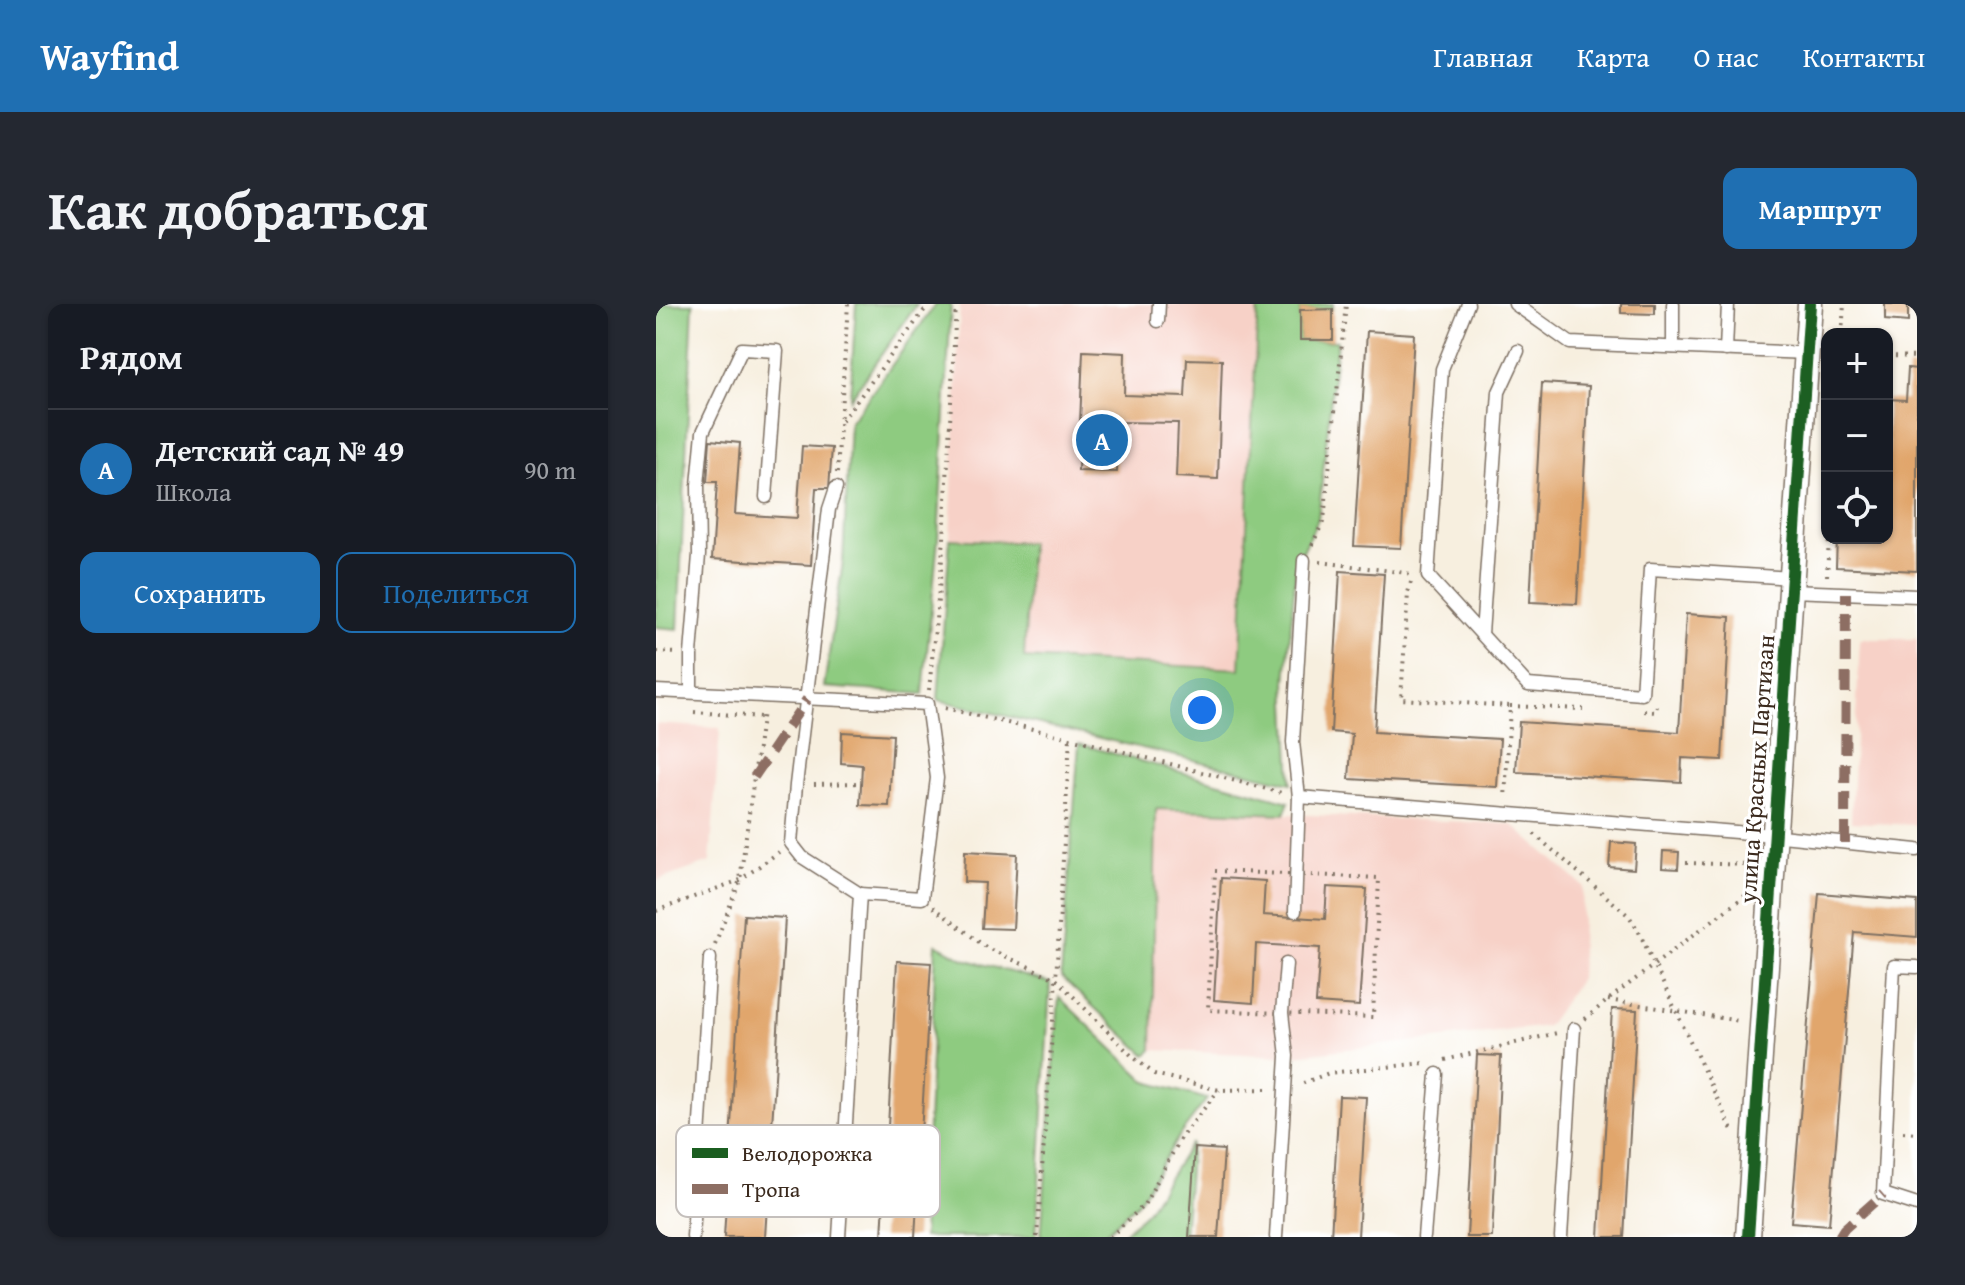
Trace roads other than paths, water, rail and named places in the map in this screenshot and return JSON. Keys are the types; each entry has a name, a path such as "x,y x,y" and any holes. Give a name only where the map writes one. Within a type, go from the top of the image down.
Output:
{"street":[{"name":"улица Красных Партизан","path":"1748,1237 1810,304"}],"lane":[{"path":"1158,321 1159,304"},
{"path":"1468,304 1442,369 1428,576 1528,685 1642,694 1650,569 1917,596"},
{"path":"1515,304 1570,343 1807,353"},
{"path":"1673,304 1673,347"},
{"path":"1726,350 1728,304"},
{"path":"691,692 699,555 698,485 703,432 742,349 777,351 766,497"},
{"path":"1482,634 1499,392 1518,351"},
{"path":"656,691 764,697 807,699 927,704 937,778 922,898 860,894 802,857 791,843 796,785 807,699 829,509 836,488"},
{"path":"1295,911 1299,797 1293,742 1304,560"},
{"path":"1299,797 1775,835 1917,850"},
{"path":"846,1125 860,894"},
{"path":"700,1125 710,958"},
{"path":"1276,1237 1287,1056 1282,1013 1286,964"},
{"path":"1917,967 1894,966 1883,1194 1917,1205"},
{"path":"1561,1237 1574,1029"},
{"path":"1424,1237 1437,1074"},
{"path":"693,1237 694,1217"},
{"path":"839,1237 840,1217"}],"place":[{"name":"Детский сад № 49","path":"1102,440"}]}
